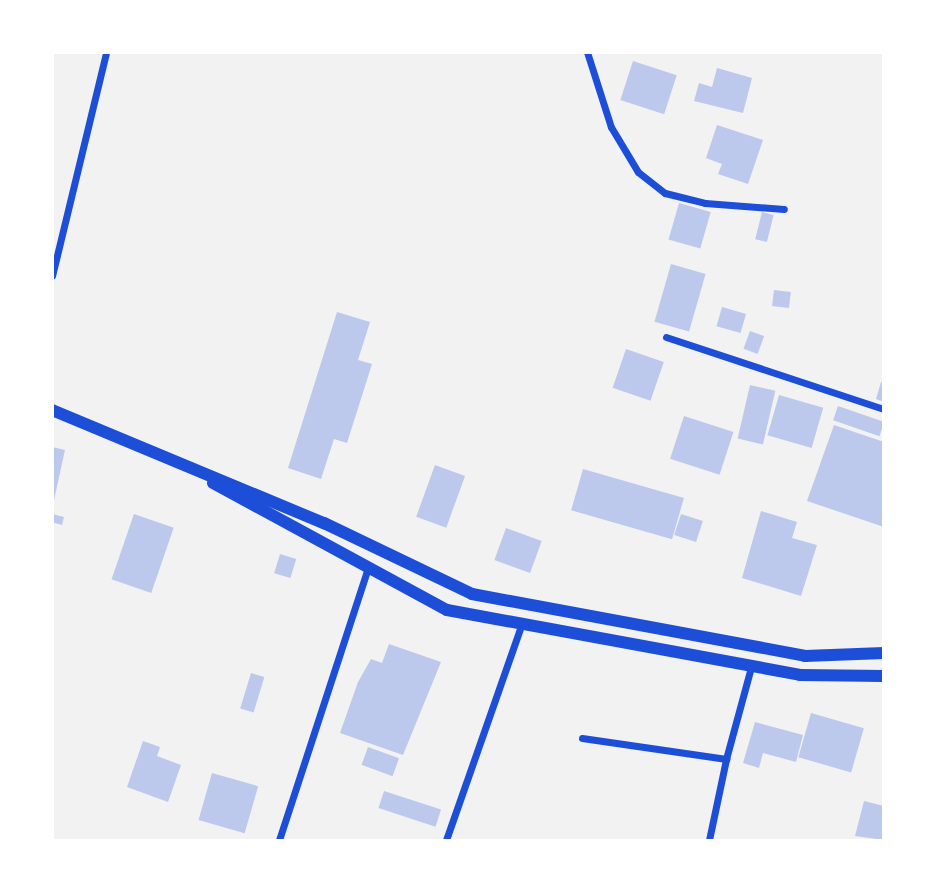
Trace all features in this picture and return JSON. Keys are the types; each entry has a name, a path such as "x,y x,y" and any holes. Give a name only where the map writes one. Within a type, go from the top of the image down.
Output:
{"street":[{"path":"52,276 106,52"},
{"path":"587,52 611,127 638,172 665,193 705,203 784,209"},
{"path":"666,337 884,409"},
{"path":"52,410 148,448 472,594 805,656 884,653"},
{"path":"148,448 447,610 751,667 884,677"},
{"path":"279,841 368,567"},
{"path":"446,841 521,625"},
{"path":"709,841 726,758 751,667"},
{"path":"582,738 726,758"}],"building":[{"path":"633,61 677,75 664,114 620,100"},
{"path":"717,68 752,78 743,113 694,101 699,83 712,87"},
{"path":"717,125 763,140 748,184 718,174 722,164 706,158"},
{"path":"679,203 711,212 700,249 669,240"},
{"path":"762,212 774,215 767,242 755,239"},
{"path":"671,264 706,274 689,332 654,322"},
{"path":"774,290 791,292 789,308 772,306"},
{"path":"722,307 746,314 741,333 716,326"},
{"path":"337,312 370,322 358,360 372,364 347,443 334,439 321,479 288,468"},
{"path":"750,331 764,336 758,354 744,349"},
{"path":"626,349 664,362 650,401 613,388"},
{"path":"881,382 884,383 884,402 876,399"},
{"path":"750,385 775,391 763,444 738,439"},
{"path":"779,395 823,408 812,448 767,435"},
{"path":"838,406 884,422 879,436 833,420"},
{"path":"684,416 733,432 720,475 670,459"},
{"path":"834,425 884,442 884,527 807,501"},
{"path":"52,447 65,450 54,500 52,499"},
{"path":"435,465 465,476 446,528 416,517"},
{"path":"583,469 684,498 672,539 571,510"},
{"path":"761,511 797,522 792,538 817,545 801,596 742,578"},
{"path":"52,514 64,517 62,525 52,522"},
{"path":"134,514 174,528 151,593 112,579"},
{"path":"681,514 703,521 696,542 674,535"},
{"path":"506,528 542,541 530,573 494,560"},
{"path":"280,554 296,559 290,578 274,573"},
{"path":"389,644 441,662 403,755 340,733 358,682 371,659 382,663"},
{"path":"251,673 264,677 254,712 240,708"},
{"path":"811,713 864,728 851,772 798,757"},
{"path":"755,722 803,735 796,762 763,753 759,768 743,763"},
{"path":"143,741 160,747 157,756 181,765 168,802 127,787"},
{"path":"368,747 399,758 393,776 362,765"},
{"path":"212,773 258,786 245,833 198,820"},
{"path":"384,791 441,810 436,827 378,808"},
{"path":"864,801 884,806 884,840 855,836"}]}
